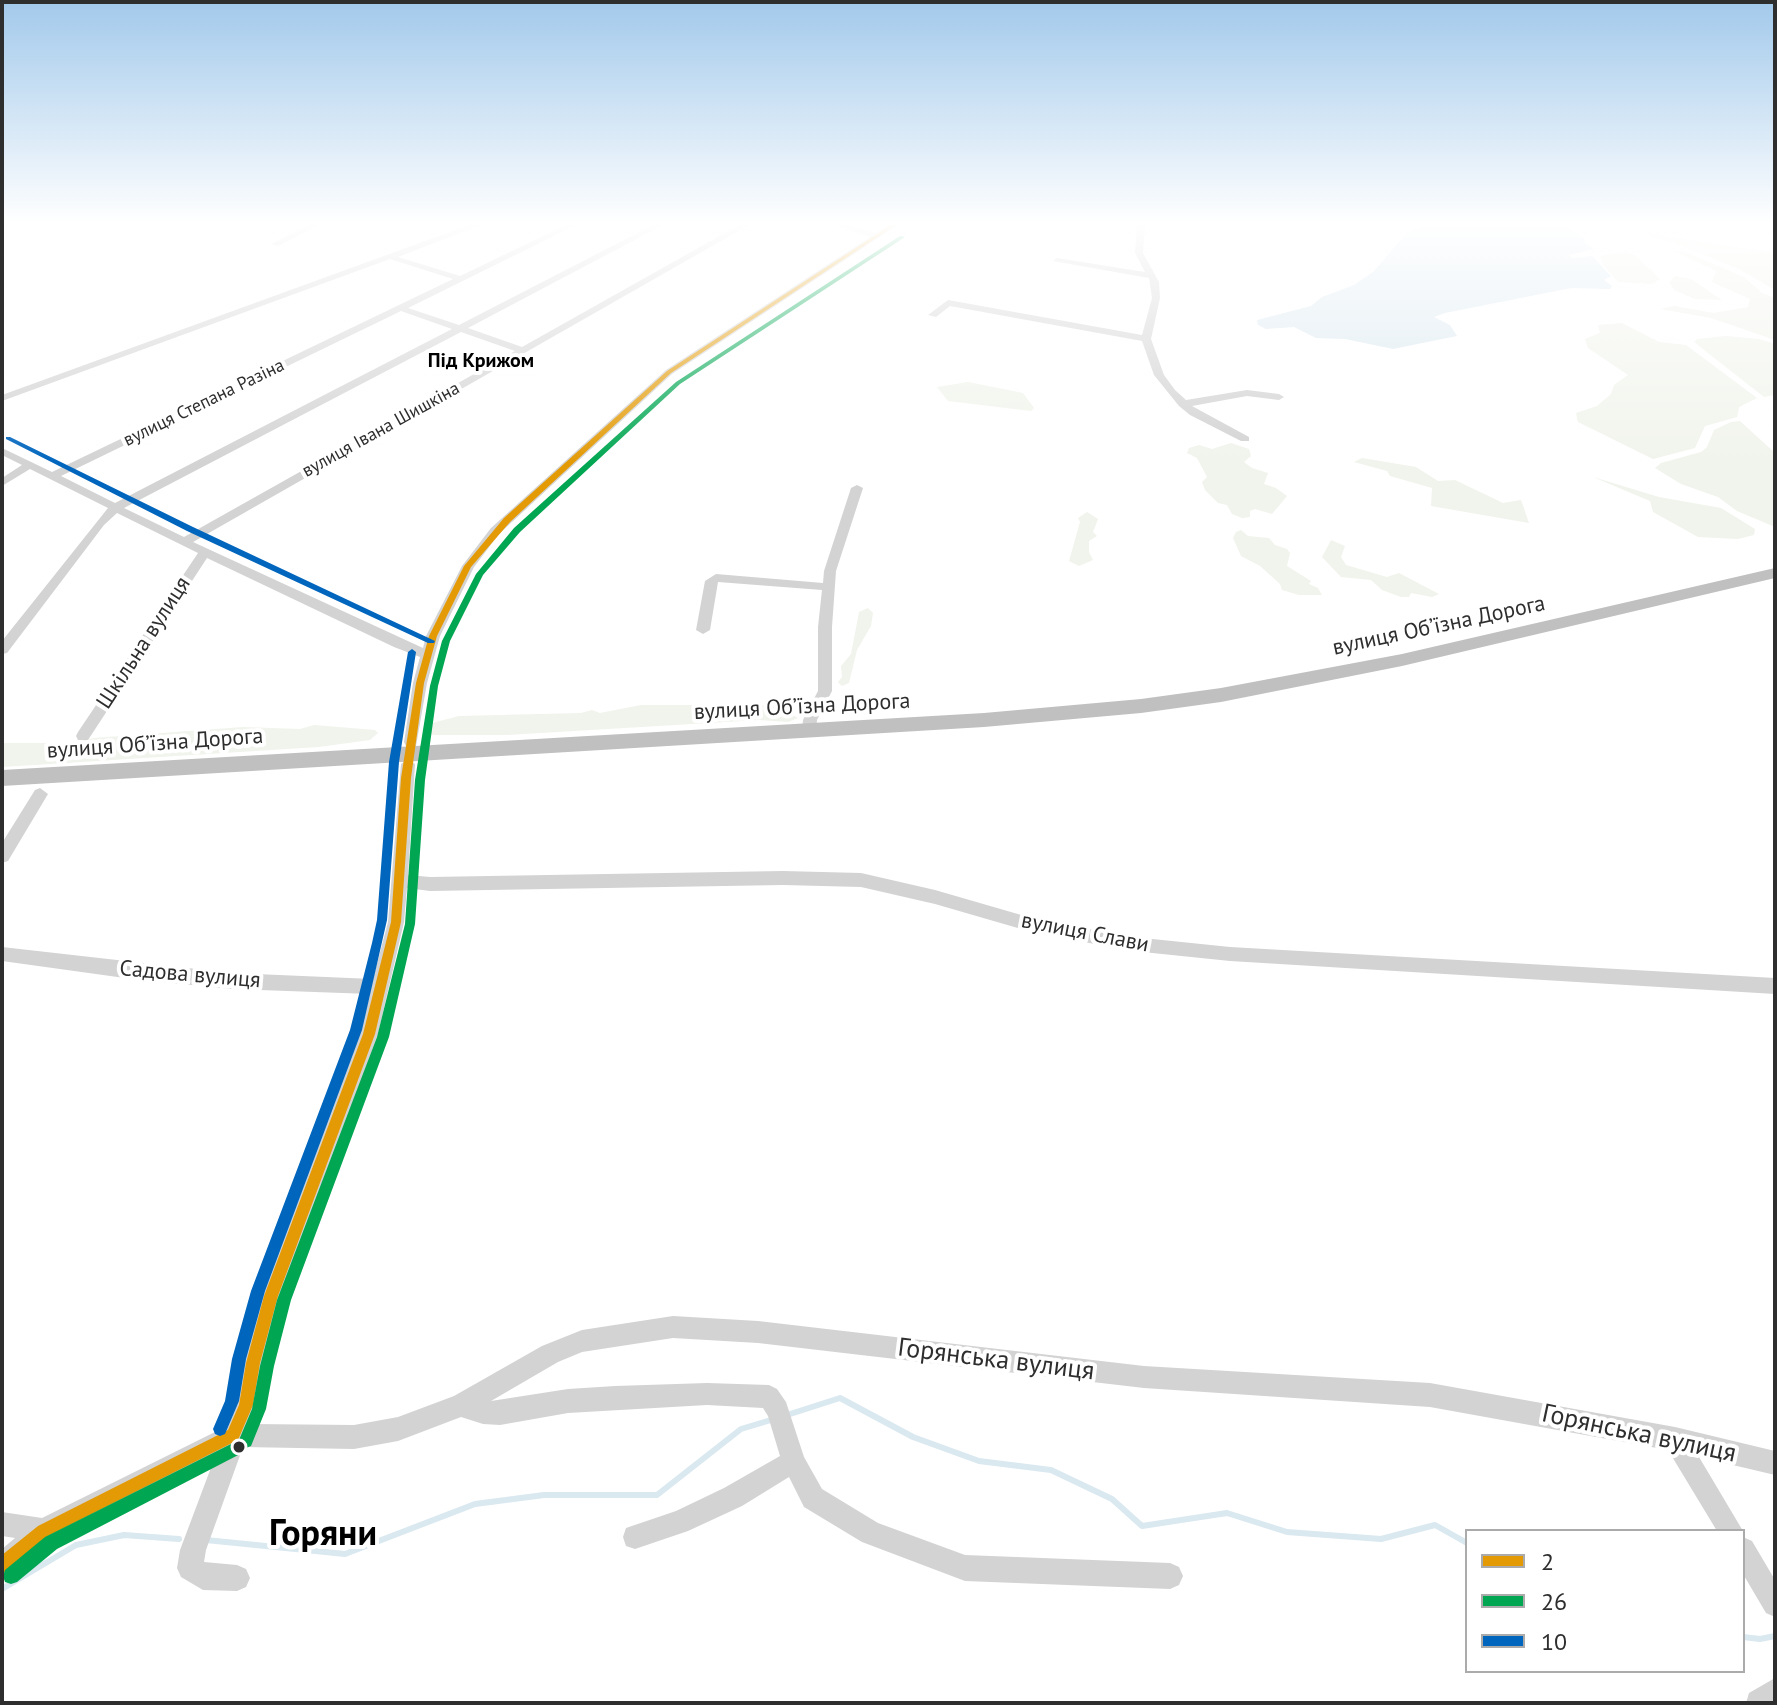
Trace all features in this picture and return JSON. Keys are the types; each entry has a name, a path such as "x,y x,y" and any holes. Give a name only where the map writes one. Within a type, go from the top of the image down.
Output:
{"highway":[{"name":"вулиця Обʼїзна Дорога","path":"2,778 1067,714 1207,697 1402,660 1775,573"}],"street":[{"path":"2,398 260,305"},
{"name":"вулиця Степана Разіна","path":"52,476 407,305"},
{"path":"2,650 115,508 508,305"},
{"name":"вулиця Івана Шишкіна","path":"184,542 606,305"},
{"path":"411,742 426,654 468,566 507,520 669,372 769,305"},
{"path":"933,315 946,305"},
{"path":"957,305 1146,339"},
{"path":"1154,305 1146,339 1159,375 1183,404 1211,424 1245,439"},
{"path":"400,308 525,351"},
{"path":"1183,404 1247,393 1279,397"},
{"path":"2,451 184,542 426,654"},
{"path":"2,483 29,465"},
{"path":"809,731 810,720 825,691 827,587 840,534 857,488"},
{"name":"Шкільна вулиця","path":"83,736 198,559 207,551"},
{"path":"703,630 711,581 716,578 827,587"},
{"path":"237,1578 203,1577 190,1568 233,1435 246,1405 253,1363 271,1296 369,1034 396,922 408,764"},
{"path":"2,857 40,794"},
{"name":"вулиця Слави","path":"399,881 430,884 783,878 861,880 935,897 1035,926 1133,944 1230,954 1775,986"},
{"name":"Садова вулиця","path":"2,954 232,981 380,987"},
{"name":"Горянська вулиця","path":"233,1435 354,1437 398,1429 461,1405 526,1367 582,1341 673,1327 758,1332 1144,1377 1430,1395 1675,1439 1775,1463"},
{"path":"461,1405 483,1412 500,1413 568,1401 757,1394 769,1397 780,1418 794,1461 813,1498 871,1533 965,1568 1170,1576"},
{"path":"2,1565 43,1531 233,1435"},
{"path":"1675,1439 1730,1529"},
{"path":"635,1537 679,1522 720,1503 794,1461"},
{"path":"2,1524 43,1531"},
{"path":"1745,1553 1775,1604"},
{"path":"1759,1703 1775,1691"}],"shaded area":[{"path":"1488,305 1434,317 1450,325 1457,336 1393,349 1345,339 1316,338 1294,327 1266,329 1258,325 1257,320 1311,306"},
{"path":"1775,305 1775,340 1711,318 1660,309 1674,306 1714,313"},
{"path":"1622,323 1659,342 1686,345 1757,398 1739,407 1737,417 1705,426 1695,448 1653,459 1578,422 1576,413 1597,406 1611,394 1614,385 1628,375 1588,348 1585,339 1600,333 1598,325"},
{"path":"1726,336 1775,344 1775,395 1764,397 1694,342"},
{"path":"968,382 1023,393 1034,408 1031,411 948,401 937,387"},
{"path":"1740,421 1775,453 1775,527 1737,511 1718,497 1681,484 1655,468 1661,463 1701,452 1707,447 1714,430"},
{"path":"1231,443 1249,449 1251,456 1244,462 1268,473 1264,484 1287,496 1272,514 1255,509 1250,511 1250,517 1242,518 1232,514 1227,505 1218,503 1205,490 1202,482 1207,477 1197,458 1187,453 1189,448 1199,445 1212,449"},
{"path":"1362,458 1416,467 1438,481 1455,480 1503,503 1521,500 1529,523 1431,506 1432,488 1354,462"},
{"path":"1593,477 1659,497 1721,508 1755,529 1754,535 1738,539 1698,537 1653,512 1650,501"},
{"path":"1087,512 1098,519 1093,532 1097,536 1089,541 1093,560 1079,566 1069,561 1080,522 1078,518"},
{"path":"1241,530 1248,536 1269,538 1275,545 1287,549 1290,553 1287,566 1311,581 1309,584 1318,588 1322,595 1299,595 1282,590 1280,584 1260,566 1241,556 1233,538"},
{"path":"1331,540 1345,546 1341,557 1346,565 1387,577 1399,573 1439,594 1432,597 1411,593 1409,597 1401,597 1382,590 1371,580 1341,577 1322,557"},
{"path":"868,608 873,613 871,626 857,650 849,683 842,686 838,682 842,677 841,666 851,654 859,612"},
{"path":"641,705 787,705 791,714 798,718 788,722 759,720 507,735 433,735 427,732 428,724 459,716 581,713 592,710 600,713"},
{"path":"314,725 375,730 378,733 370,740 319,747 2,767 2,743 71,743 94,738 243,727 300,729"}],"waterway":[{"path":"787,1415 840,1398 913,1437 979,1461 1051,1470 1112,1499 1142,1526 1227,1513 1287,1532 1381,1539 1435,1525 1465,1542"},
{"path":"206,1540 345,1554 475,1504 544,1495 657,1495 741,1429 771,1420"},
{"path":"2,1589 76,1545 124,1535 179,1539"},
{"path":"1745,1637 1775,1636"}],"transit line":[{"name":"2","path":"233,1435 246,1405 253,1363 271,1296 369,1034 396,922 406,778 420,683 433,636 468,566 507,520 669,372 772,305"},
{"name":"26","path":"246,1441 259,1409 284,1300 383,1037 410,924 420,780 434,686 446,641 480,574 517,530 678,383 798,305"},
{"name":"10","path":"8,438 190,529 431,641"},
{"name":"10","path":"220,1429 232,1401 239,1359 258,1291 356,1030 382,920 394,762 412,652"},
{"name":"2","path":"2,1565 43,1531 233,1435"},
{"name":"26","path":"11,1576 51,1543 239,1447"}],"district":[{"name":"Під Крижом","path":"481,361"},
{"name":"Горяни","path":"323,1535"}]}
